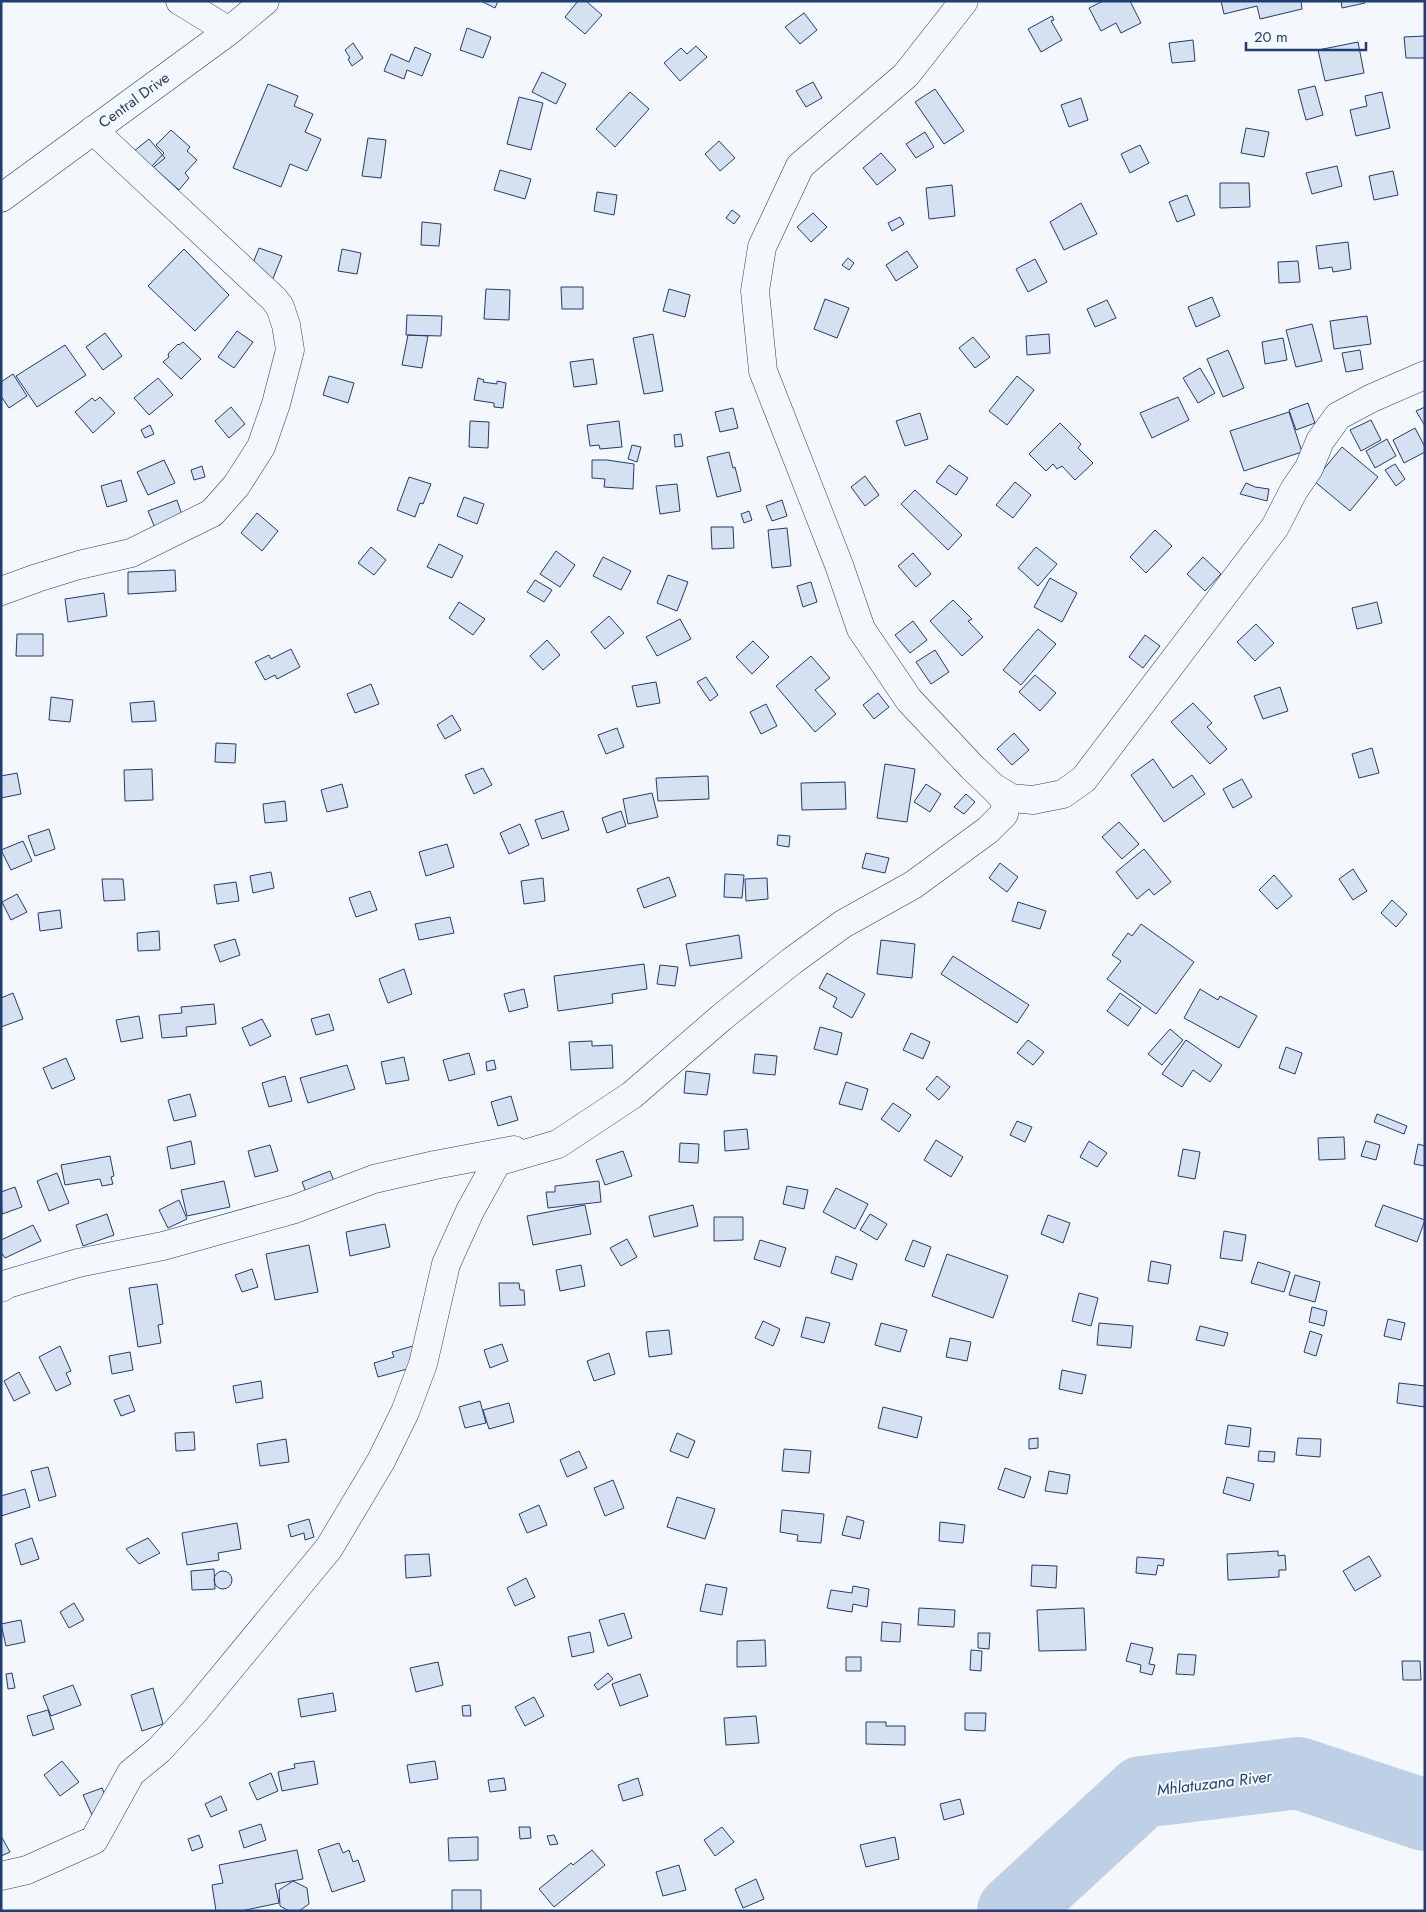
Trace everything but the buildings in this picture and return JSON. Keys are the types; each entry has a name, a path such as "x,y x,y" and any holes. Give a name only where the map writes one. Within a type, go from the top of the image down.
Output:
{"street":[{"path":"180,1 228,31"},
{"name":"Central Drive","path":"1,198 228,31 265,1"},
{"path":"1,1876 27,1870 94,1840 131,1773 159,1750 194,1712 329,1548 382,1461 405,1412 423,1364 446,1264 470,1211 497,1162 558,1144 632,1095 722,1016 843,924 913,885 988,830 1004,814 1006,801 910,700 862,628 763,371 755,291 762,247 800,166 906,75 964,1"},
{"path":"1,591 70,568 131,553 212,513 236,486 261,447 276,404 290,350 286,325 280,306 274,299 93,130"},
{"path":"993,787 1011,798 1033,800 1063,794 1084,779 1274,527 1294,490 1309,468 1320,441 1338,416 1372,398 1425,375"},
{"path":"1,1288 7,1284 78,1263 163,1246 295,1209 374,1179 482,1156 558,1144"}],"waterway":[{"name":"Mhlatuzana River","path":"1013,1911 1142,1792 1298,1773 1425,1815"}]}
